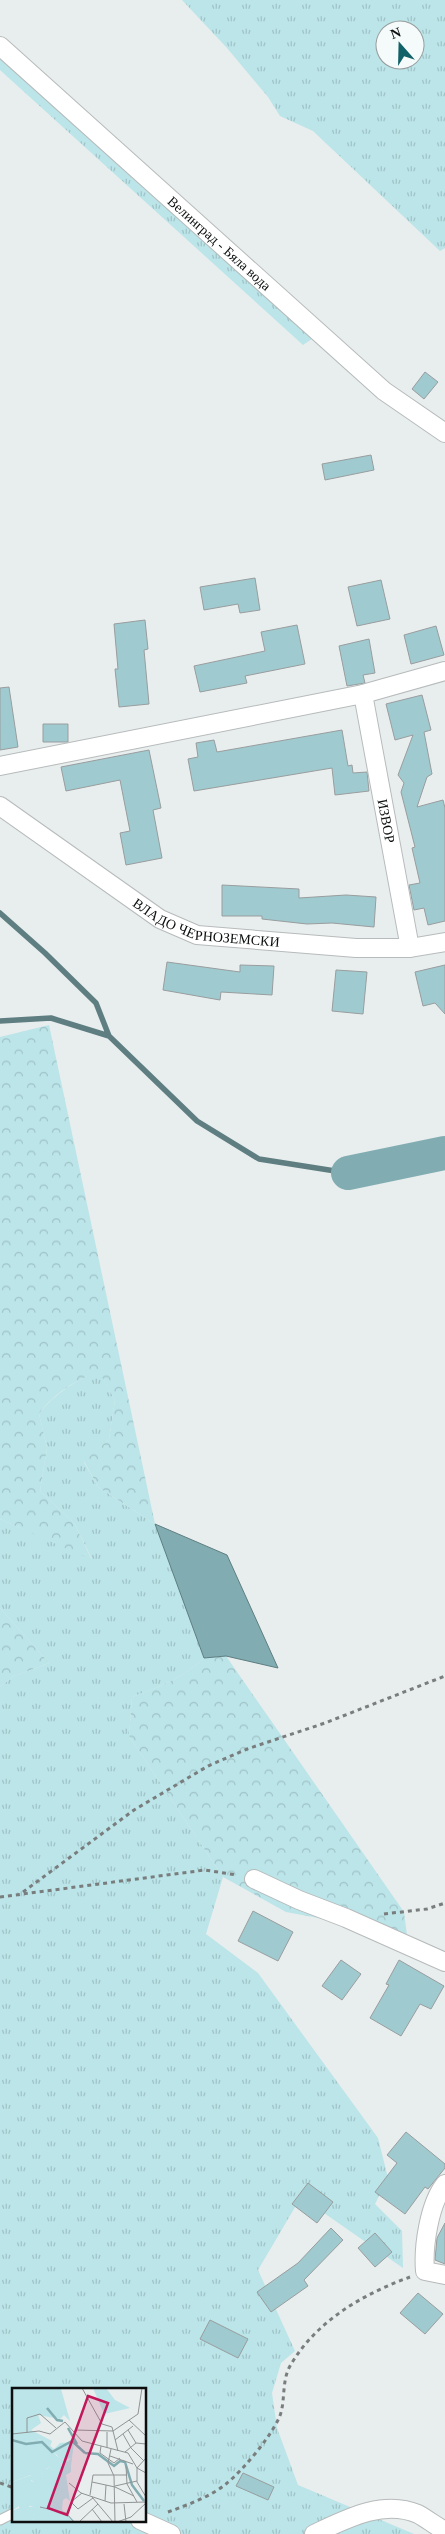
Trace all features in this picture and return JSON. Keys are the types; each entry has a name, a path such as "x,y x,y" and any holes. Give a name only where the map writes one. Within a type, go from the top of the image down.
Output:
{"street":[{"name":"Велинград - Бяла вода","path":"0,46 384,391 445,433"},
{"path":"0,766 363,694 445,671"},
{"name":"ИЗВОР","path":"363,694 410,948"},
{"name":"ВЛАДО ЧЕРНОЗЕМСКИ","path":"0,806 160,920 197,935 356,948 410,948 445,942"},
{"path":"254,1878 299,1900 346,1918 445,1962"},
{"path":"445,2184 438,2197 424,2243 425,2271 445,2274"},
{"path":"314,2534 373,2509 394,2508 418,2514 445,2531"},
{"path":"144,2522 171,2534"}],"lane":[{"path":"0,2520 12,2514"}],"path":[{"path":"23,1892 134,1810 208,1766 247,1748 325,1723 445,1676"},
{"path":"0,1897 23,1892 205,1870 254,1878"},
{"path":"382,1914 427,1909 445,1903"},
{"path":"164,2514 195,2502 226,2484 260,2446 280,2417 288,2368 302,2347 321,2326 353,2304 396,2282 425,2271"},
{"path":"0,2482 12,2487"}],"green space":[{"path":"182,0 445,0 445,248 440,251 313,131 280,116 268,97 227,48"},
{"path":"0,38 325,330 303,345 0,70"},
{"path":"49,1025 155,1524 98,1487 84,1461 109,1439 115,1400 99,1372 74,1383 51,1400 39,1414 47,1448 40,1491 74,1523 92,1560 0,1519 0,1037"},
{"path":"99,1371 115,1400 109,1439 84,1462 98,1487 155,1524 204,1658 188,1671 161,1686 132,1697 129,1736 223,1877 206,1934 258,1973 378,2138 388,2178 375,2204 402,2231 403,2268 301,2197 258,2270 295,2351 281,2363 272,2393 277,2428 298,2485 414,2534 0,2534 0,1687 12,1677 49,1663 0,1608 0,1519 92,1559 74,1523 40,1491 47,1448 39,1414 59,1394 74,1383"},
{"path":"0,1608 49,1663 12,1677 0,1687"},
{"path":"226,1656 404,1912 409,1951 378,1929 286,1912 223,1877 129,1736 132,1697 161,1686 188,1671 204,1658"}],"shaded area":[{"path":"155,1524 227,1555 278,1668 226,1656 204,1658"}],"building":[{"path":"425,372 438,382 424,399 412,389"},
{"path":"371,455 374,470 325,480 322,464"},
{"path":"255,578 260,610 240,613 238,604 204,610 200,587"},
{"path":"381,580 390,619 357,626 348,587"},
{"path":"145,620 148,649 144,650 149,704 119,707 115,669 118,669 114,624"},
{"path":"297,625 305,664 245,676 247,683 200,692 194,666 265,651 261,632"},
{"path":"436,626 444,655 411,664 404,635"},
{"path":"369,639 375,673 363,675 365,683 347,686 339,646"},
{"path":"9,687 18,747 0,750 0,688"},
{"path":"422,695 431,730 424,732 432,774 427,777 417,807 443,800 445,808 445,921 428,925 424,908 414,910 409,885 420,883 412,848 415,847 401,792 404,783 398,775 413,735 395,740 386,704"},
{"path":"43,724 68,724 68,742 43,742"},
{"path":"342,730 348,766 352,765 353,773 367,772 369,791 335,795 332,768 194,791 188,759 198,757 196,743 214,740 217,752"},
{"path":"149,750 161,808 153,810 162,858 126,865 120,833 130,831 120,780 66,791 61,767"},
{"path":"222,885 299,889 299,898 346,895 376,897 374,927 332,923 307,924 262,919 262,916 222,916"},
{"path":"167,962 240,972 240,965 274,966 272,995 221,992 220,1000 163,990"},
{"path":"445,965 445,1014 435,1003 423,1006 415,972"},
{"path":"336,970 367,972 363,1014 332,1011"},
{"path":"253,1911 293,1932 278,1961 238,1941"},
{"path":"341,1960 361,1974 342,2000 322,1986"},
{"path":"399,1960 444,1986 431,2009 420,2004 401,2036 370,2018 389,1985 386,1984"},
{"path":"406,2132 445,2164 445,2168 428,2189 425,2187 405,2214 375,2192 397,2163 387,2155"},
{"path":"308,2183 333,2202 317,2223 292,2204"},
{"path":"445,2223 445,2264 435,2260 437,2238"},
{"path":"331,2228 343,2240 304,2280 308,2286 271,2312 257,2292 298,2263"},
{"path":"375,2233 392,2252 375,2267 358,2248"},
{"path":"418,2293 443,2314 425,2334 400,2313"},
{"path":"210,2320 248,2339 238,2358 200,2339"},
{"path":"243,2473 274,2487 268,2500 236,2486"}],"waterway":[{"path":"0,913 45,953 96,1003 109,1036"},
{"path":"0,1021 51,1018 109,1036 197,1121 259,1159 348,1173"},
{"path":"348,1173 445,1153"}]}
